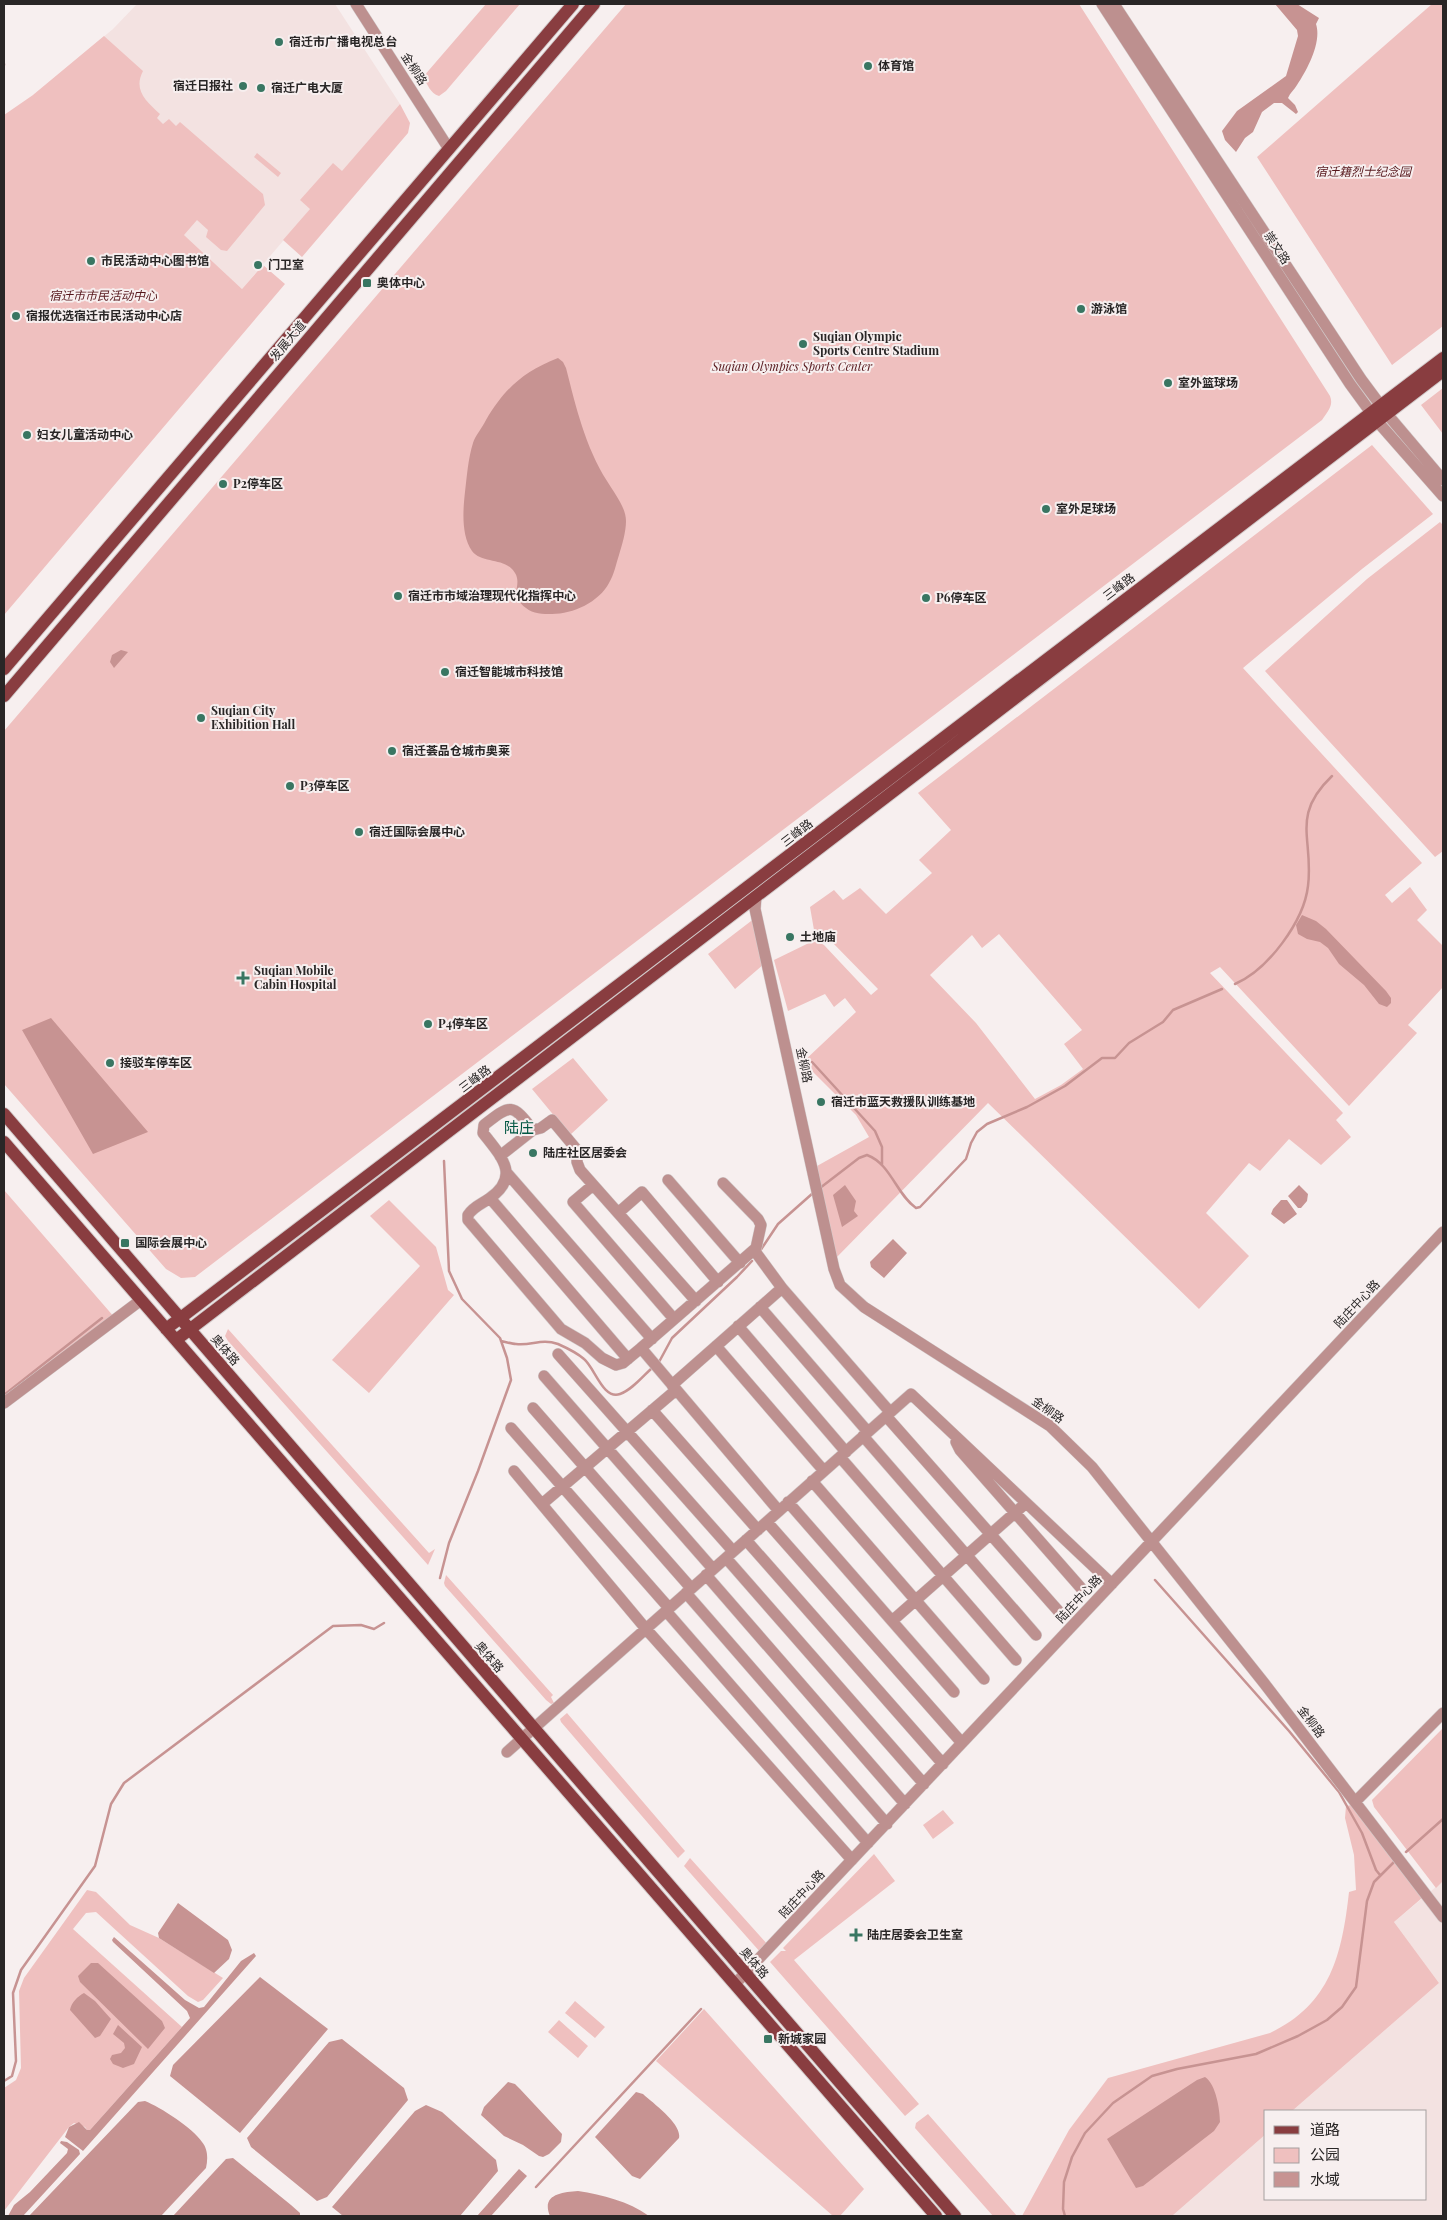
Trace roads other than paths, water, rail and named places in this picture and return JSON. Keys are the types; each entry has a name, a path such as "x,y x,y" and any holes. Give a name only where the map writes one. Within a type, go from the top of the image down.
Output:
{"main road":[{"name":"发展大道","path":"4,670 573,4"},
{"name":"发展大道","path":"4,696 594,4"},
{"name":"三峰路","path":"166,1329 756,897 1379,413 1443,358"},
{"name":"三峰路","path":"176,1340 472,1104 1379,413 1443,371"},
{"name":"奥体路","path":"4,1114 955,2216"},
{"path":"4,1142 936,2216"}],"street":[{"name":"金柳路","path":"356,4 449,149"},
{"name":"崇文路","path":"1102,4 1350,384 1443,480"},
{"name":"崇文路","path":"1114,4 1356,371 1379,413 1443,496"},
{"name":"金柳路","path":"756,897 755,909 817,1190 838,1280 843,1288 874,1314 1050,1426 1092,1467 1264,1683 1443,1917"},
{"path":"472,1104 491,1120"},
{"path":"533,1130 514,1109 504,1111 484,1125 483,1133 500,1156 507,1173 652,1339"},
{"path":"500,1156 533,1130 541,1128 552,1120 577,1150 578,1167 696,1301"},
{"path":"507,1173 506,1182 490,1198 472,1209 468,1214 468,1220 561,1329 584,1343 610,1363 616,1365 628,1359 754,1250 761,1226 758,1219 723,1183"},
{"path":"668,1180 740,1263"},
{"path":"593,1185 574,1202 674,1319"},
{"path":"618,1213 642,1192 718,1282"},
{"path":"490,1198 628,1359"},
{"name":"陆庄中心路","path":"735,1984 1443,1232"},
{"path":"754,1250 782,1288 888,1414 1061,1614"},
{"path":"542,1504 652,1410 716,1346 782,1288"},
{"path":"4,1403 141,1300"},
{"path":"760,1307 966,1555 1036,1635"},
{"path":"738,1326 942,1577 1016,1660"},
{"path":"716,1346 824,1471"},
{"path":"641,1348 779,1511"},
{"path":"558,1354 924,1784"},
{"path":"544,1376 607,1448 905,1804"},
{"path":"506,1752 911,1394 1112,1584"},
{"path":"533,1408 887,1824"},
{"path":"652,1410 758,1530"},
{"path":"511,1428 868,1843"},
{"path":"955,1436 956,1444 960,1450 1081,1588"},
{"path":"514,1471 646,1629 852,1860"},
{"path":"812,1481 984,1679"},
{"path":"788,1502 954,1692"},
{"path":"892,1621 1026,1502"},
{"path":"767,1522 962,1743"},
{"path":"746,1540 943,1764"},
{"path":"1355,1802 1443,1713"}],"water":[{"path":"1275,4 1297,4 1319,18 1316,24 1317,39 1312,56 1305,72 1288,98 1295,105 1298,112 1296,114 1282,103 1274,103 1262,112 1253,132 1245,138 1236,152 1225,140 1222,131 1237,111 1286,76 1298,36 1297,30"},
{"path":"558,358 566,368 587,440 599,468 622,505 626,525 614,573 605,590 585,606 568,612 545,614 532,611 520,603 516,593 516,574 512,569 502,563 476,555 472,551 468,545 464,530 464,507 473,443 493,409 516,382 535,369"},
{"path":"121,650 128,652 114,668 110,662 112,655"},
{"path":"1302,915 1316,921 1326,929 1386,991 1391,998 1391,1003 1387,1007 1379,1004 1364,985 1339,964 1328,948 1320,942 1307,939 1298,934 1296,925"},
{"path":"51,1018 148,1132 93,1154 22,1030"},
{"path":"845,1185 856,1201 854,1211 858,1216 842,1227 833,1195"},
{"path":"1299,1185 1308,1194 1307,1201 1301,1208 1298,1208 1288,1196"},
{"path":"1281,1200 1287,1200 1297,1214 1284,1224 1271,1214"},
{"path":"893,1239 907,1253 884,1278 871,1267 870,1262"},
{"path":"178,1903 228,1940 232,1950 229,1959 214,1973 159,1938 158,1933"},
{"path":"114,1937 185,2000 199,2008 204,2007 241,1961 254,1953 256,1956 83,2151 65,2137 69,2127 79,2122 87,2130 90,2130 190,2018 187,2011 113,1942"},
{"path":"91,1963 98,1963 162,2021 165,2028 148,2049 80,1982 78,1976"},
{"path":"260,1977 328,2029 240,2133 170,2076 173,2065"},
{"path":"84,1993 95,2001 111,2019 100,2036 95,2038 70,2010 75,2000"},
{"path":"118,2025 142,2047 134,2064 123,2068 113,2064 110,2059 112,2055 121,2053 125,2048 124,2043 113,2034"},
{"path":"342,2039 404,2088 408,2100 327,2197 317,2201 251,2147 247,2138 329,2042"},
{"path":"1205,2077 1209,2080 1215,2091 1220,2122 1214,2131 1143,2186 1136,2188 1107,2139 1197,2080"},
{"path":"508,2082 515,2084 562,2134 561,2142 549,2154 543,2157 539,2156 523,2145 504,2136 481,2115 484,2107"},
{"path":"636,2092 643,2094 666,2114 679,2132 679,2138 640,2179 632,2176 595,2137"},
{"path":"145,2101 184,2124 198,2136 207,2154 206,2168 161,2216 29,2216 138,2102"},
{"path":"426,2105 442,2112 496,2160 498,2171 460,2216 343,2216 332,2207 415,2111"},
{"path":"61,2141 67,2142 79,2150 80,2154 23,2216 8,2216 14,2205 30,2192 67,2153 68,2149 60,2143"},
{"path":"233,2158 291,2205 300,2213 300,2216 173,2216 226,2159"},
{"path":"519,2169 527,2176 491,2216 477,2216"},
{"path":"578,2191 615,2199 633,2206 649,2216 550,2216 548,2203 550,2199 565,2192"}],"waterway":[{"path":"1235,984 1260,968 1272,956 1292,929 1300,914 1308,886 1309,869 1306,828 1311,803 1319,790 1332,776"},
{"path":"820,1188 859,1158 867,1155 882,1165 909,1202 916,1208 920,1207 966,1159 977,1132 987,1124 1027,1107 1065,1086 1102,1058 1115,1058 1129,1043 1163,1022 1173,1010 1222,989"},
{"path":"812,1062 875,1131 882,1147 882,1165"},
{"path":"440,1578 449,1543 478,1471 511,1380 507,1358 500,1338 462,1299 449,1271 444,1161"},
{"path":"760,1251 778,1224 813,1193"},
{"path":"659,1362 672,1338 752,1261"},
{"path":"4,1395 102,1318"},
{"path":"501,1341 513,1344 552,1342 565,1347 584,1359 604,1388 614,1395 629,1389 653,1367"},
{"path":"1155,1580 1289,1731 1339,1792 1362,1833 1376,1870 1380,1875"},
{"path":"4,2081 12,2076 16,2061 13,1993 21,1970 95,1866 111,1804 124,1783 333,1626 361,1625 374,1629 384,1623"},
{"path":"1406,1852 1443,1819"},
{"path":"1065,2216 1063,2209 1064,2182 1072,2157 1085,2133 1113,2103 1152,2076 1177,2069 1256,2054 1298,2036 1327,2020 1342,2007 1356,1987 1367,1901 1374,1882 1394,1862"},
{"path":"536,2187 701,2009"}],"place":[{"name":"宿迁市广播电视总台","path":"279,42"},
{"name":"体育馆","path":"868,66"},
{"name":"宿迁日报社","path":"243,86"},
{"name":"宿迁广电大厦","path":"261,88"},
{"name":"市民活动中心图书馆","path":"91,261"},
{"name":"门卫室","path":"258,265"},
{"name":"奥体中心","path":"367,283"},
{"name":"游泳馆","path":"1081,309"},
{"name":"宿报优选宿迁市民活动中心店","path":"16,316"},
{"name":"Suqian Olympic Sports Centre Stadium","path":"803,344"},
{"name":"室外篮球场","path":"1168,383"},
{"name":"妇女儿童活动中心","path":"27,435"},
{"name":"P2停车区","path":"223,484"},
{"name":"室外足球场","path":"1046,509"},
{"name":"宿迁市市域治理现代化指挥中心","path":"398,596"},
{"name":"P6停车区","path":"926,598"},
{"name":"宿迁智能城市科技馆","path":"445,672"},
{"name":"Suqian City Exhibition Hall","path":"201,718"},
{"name":"宿迁荟品仓城市奥莱","path":"392,751"},
{"name":"P3停车区","path":"290,786"},
{"name":"宿迁国际会展中心","path":"359,832"},
{"name":"土地庙","path":"790,937"},
{"name":"Suqian Mobile Cabin Hospital","path":"243,978"},
{"name":"P4停车区","path":"428,1024"},
{"name":"接驳车停车区","path":"110,1063"},
{"name":"宿迁市蓝天救援队训练基地","path":"821,1102"},
{"name":"陆庄社区居委会","path":"533,1153"},
{"name":"国际会展中心","path":"125,1243"},
{"name":"陆庄居委会卫生室","path":"856,1935"},
{"name":"新城家园","path":"768,2039"}],"district":[{"name":"陆庄","path":"519,1128"}],"park label":[{"name":"宿迁籍烈士纪念园","path":"1363,172"},
{"name":"宿迁市市民活动中心","path":"103,296"},
{"name":"Suqian Olympics Sports Center","path":"792,367"}]}
